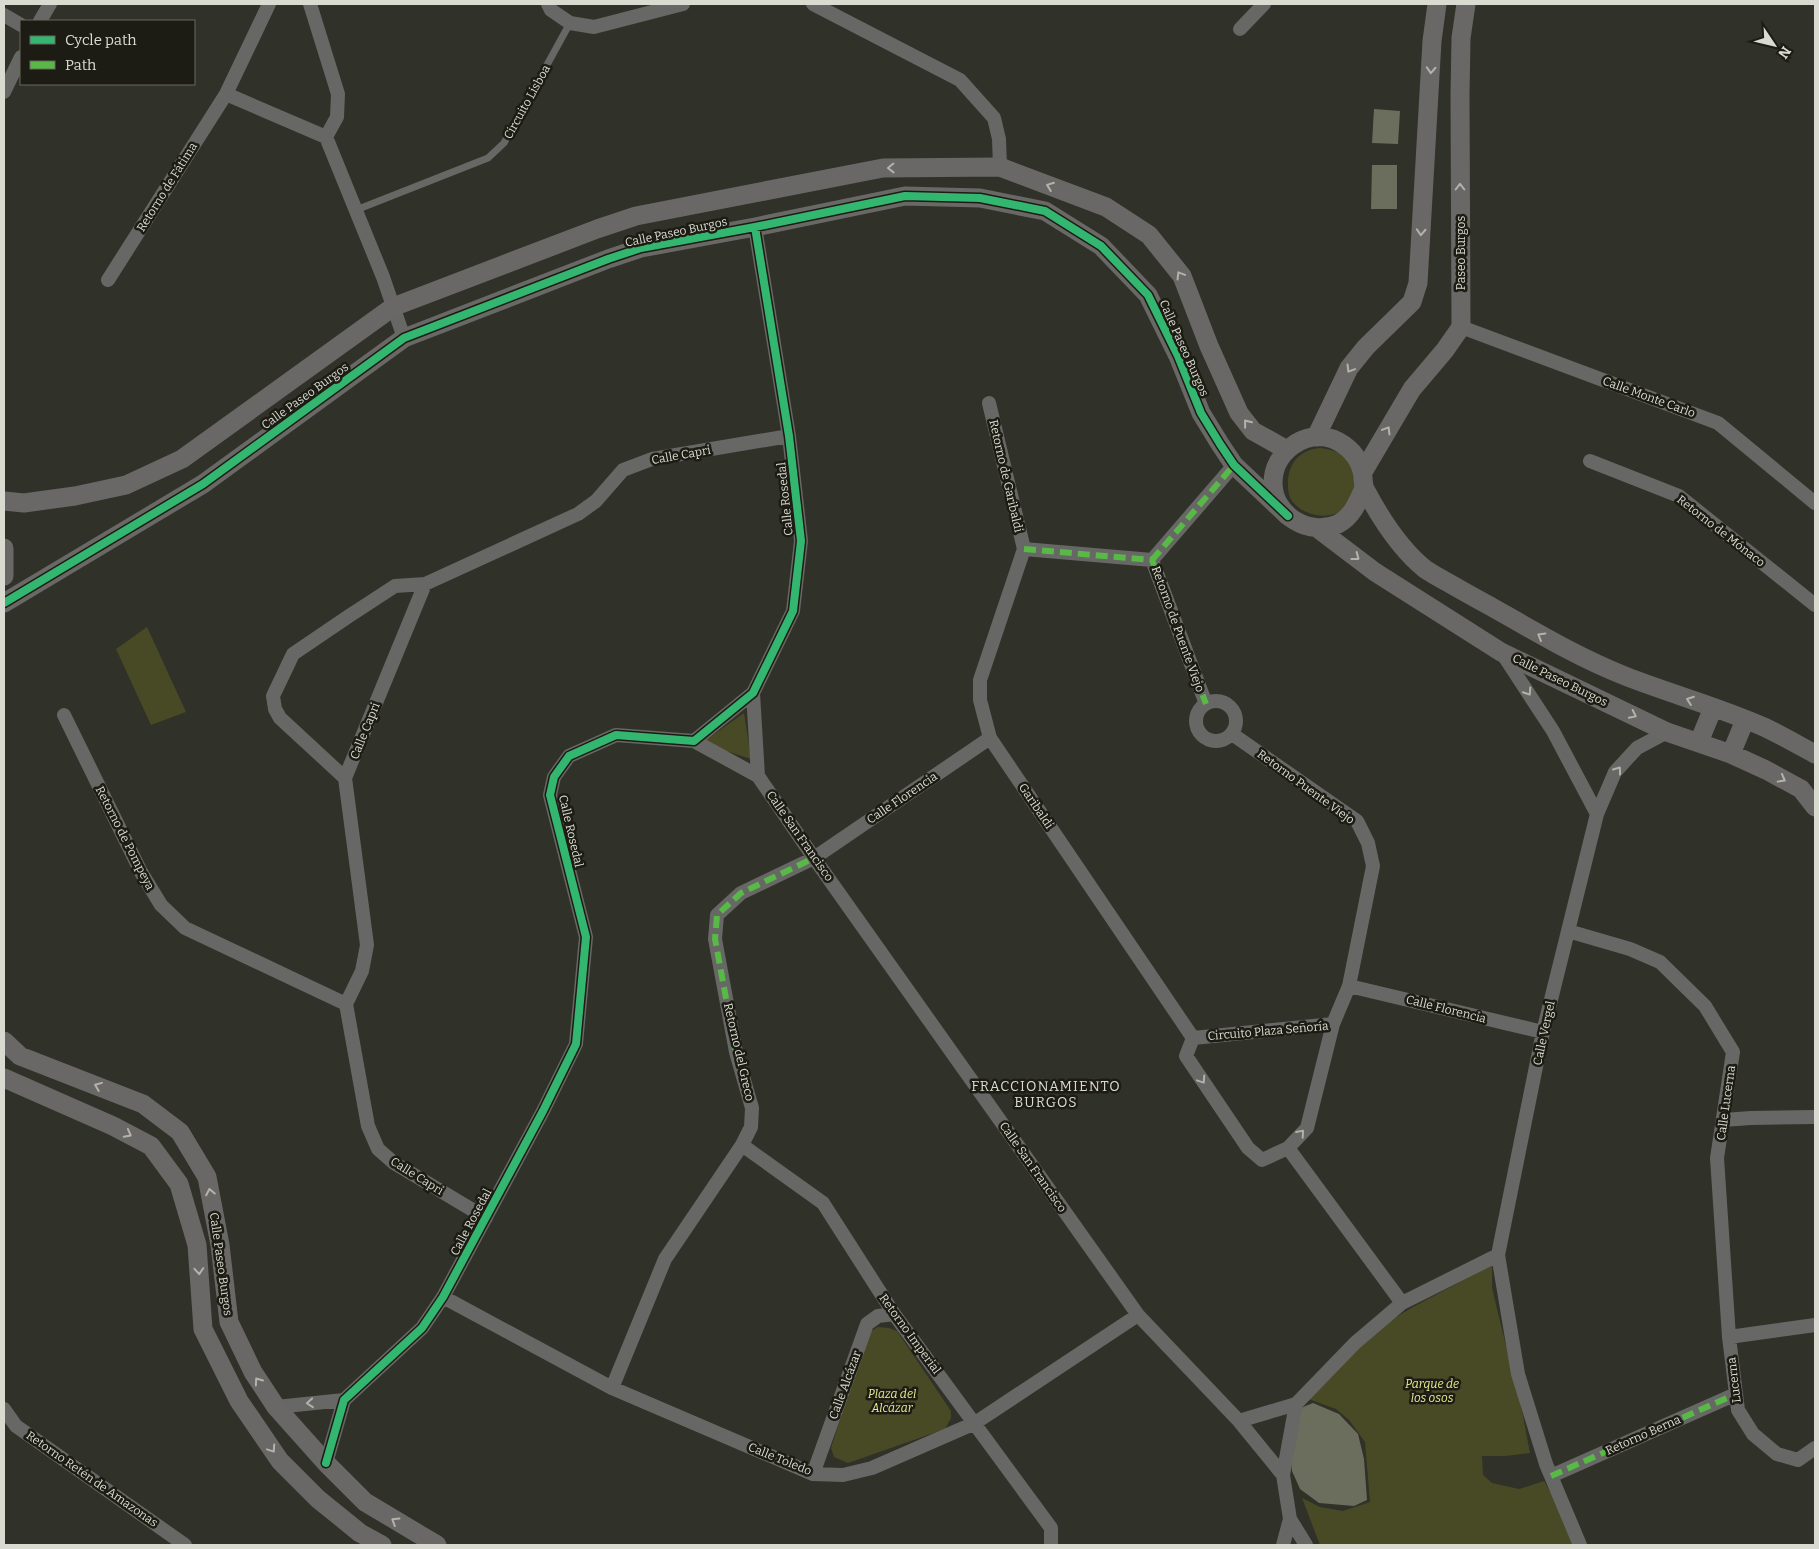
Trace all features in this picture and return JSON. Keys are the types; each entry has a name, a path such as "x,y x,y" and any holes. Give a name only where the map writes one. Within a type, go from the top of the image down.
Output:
{"street":[{"path":"41,20 50,4"},
{"path":"269,4 226,94 326,137 383,277 404,338"},
{"path":"310,4 338,94 337,117 326,137"},
{"path":"548,4 551,10 570,23 594,27 683,4"},
{"path":"813,4 960,80 994,118 999,139 1000,167"},
{"path":"1240,29 1264,4"},
{"path":"1316,437 1350,368 1366,347 1412,302 1418,283 1432,42 1437,4"},
{"name":"Paseo Burgos","path":"1461,327 1460,95 1461,38 1466,4"},
{"path":"4,15 20,24"},
{"path":"1432,42 1461,38"},
{"path":"4,92 20,59"},
{"name":"Retorno de Fátima","path":"108,280 226,94"},
{"path":"1429,94 1460,95"},
{"name":"Calle Paseo Burgos","path":"4,501 24,503 75,496 126,485 182,459 393,307 597,229 636,216 883,168 1000,167 1106,207 1149,235 1182,276 1209,346 1239,413 1253,431 1287,450"},
{"name":"Calle Paseo Burgos","path":"4,603 203,484 404,338 641,248 905,196 980,198 1045,211 1101,246 1148,295 1178,356 1201,413 1234,465 1288,516"},
{"path":"636,216 632,226 632,233 641,248"},
{"name":"Calle Rosedal","path":"344,1400 422,1328 443,1297 543,1111 576,1044 586,937 550,796 554,777 569,756 616,735 694,741 753,693 793,611 801,540 789,436 755,227"},
{"path":"597,229 608,237 611,242 608,259"},
{"path":"1461,327 1445,350 1412,389 1363,480 1354,510 1338,524 1317,528 1301,525 1288,516 1277,501 1272,483 1276,465 1287,450 1300,440 1316,437 1332,439 1346,446 1357,458 1363,480 1396,540 1426,570 1566,650 1624,676 1745,720 1815,754"},
{"name":"Calle Monte Carlo","path":"1461,327 1718,423 1815,503"},
{"name":"Retorno de Garibaldi","path":"989,403 1024,549"},
{"name":"Calle Capri","path":"345,778 426,584 578,514 596,501 623,470 652,459 789,436"},
{"path":"182,459 203,484"},
{"name":"Retorno de Mónaco","path":"1590,461 1679,496 1815,605"},
{"name":"Retorno de Puente Viejo","path":"1206,704 1152,560 1234,465"},
{"name":"Calle Paseo Burgos","path":"1317,528 1375,572 1501,652 1667,732 1700,742 1766,770 1801,790 1815,807"},
{"path":"4,548 4,576"},
{"path":"1024,549 1152,560"},
{"name":"Garibaldi","path":"1024,549 980,680 980,700 990,738 1193,1038"},
{"path":"346,1004 362,971 367,945 345,778 280,718 275,709 273,696 293,654 395,586 426,584"},
{"path":"1501,652 1553,731 1597,814"},
{"path":"753,693 758,776"},
{"path":"1219,702 1231,708 1236,720 1232,734 1220,741 1207,739 1201,735 1196,722 1197,715 1206,704 1219,702"},
{"path":"1700,742 1713,708"},
{"name":"Retorno de Pompeya","path":"64,715 141,872 161,905 185,928 346,1004"},
{"path":"1731,754 1745,720"},
{"name":"Calle Vergel","path":"1498,1255 1543,1032 1597,814 1615,772 1637,748 1667,732"},
{"name":"Retorno Puente Viejo","path":"1232,734 1357,821 1368,843 1373,866 1349,986 1334,1024"},
{"name":"Calle Florencia","path":"814,858 990,738"},
{"name":"Calle San Francisco","path":"694,741 758,776 1138,1315 1239,1421 1283,1475"},
{"name":"Retorno del Greco","path":"612,1388 665,1259 742,1145 752,1127 752,1108 736,1052 715,939 717,915 741,893 814,858"},
{"name":"Calle Lucerna","path":"1568,932 1630,949 1660,962 1705,1006 1733,1052 1718,1158 1729,1337"},
{"name":"Calle Florencia","path":"1349,986 1543,1032"},
{"name":"Calle Capri","path":"346,1004 368,1126 378,1149 394,1163 486,1218"},
{"name":"Circuito Plaza Señoría","path":"1334,1024 1307,1128 1288,1148 1262,1160 1248,1148 1186,1056 1193,1038 1334,1024"},
{"name":"Calle Paseo Burgos","path":"4,1041 20,1056 143,1104 180,1132 207,1177 220,1245 229,1322 253,1372 276,1406 326,1463 365,1502 438,1545"},
{"name":"Calle Paseo Burgos","path":"4,1078 113,1126 151,1146 179,1184 197,1245 203,1330 240,1401 280,1461 318,1499 360,1533 382,1545"},
{"path":"1723,1120 1815,1118"},
{"name":"Retorno Imperial","path":"742,1145 823,1203 894,1314 1051,1528 1052,1545"},
{"path":"1288,1148 1402,1303"},
{"path":"1239,1421 1296,1404 1355,1343 1402,1303 1498,1255 1518,1374 1551,1476 1580,1545"},
{"name":"Calle Toledo","path":"443,1297 612,1388 813,1474 843,1475 872,1468 975,1423 1138,1315"},
{"name":"Calle Alcázar","path":"813,1474 867,1324 878,1316 894,1314"},
{"path":"203,1330 229,1322"},
{"path":"1729,1337 1815,1324"},
{"name":"Lucerna","path":"1729,1337 1738,1410 1753,1434 1777,1454 1798,1460 1815,1448"},
{"name":"Retorno Berna","path":"1551,1476 1736,1394"},
{"path":"276,1406 344,1400 326,1463"},
{"path":"1296,1404 1283,1475 1290,1519 1306,1545"},
{"name":"Retorno Retén de Amazonas","path":"4,1408 16,1426 185,1545"},
{"path":"1283,1545 1290,1519"}],"lane":[{"name":"Circuito Lisboa","path":"356,210 488,158 504,143 570,23"}],"green space":[{"path":"1320,448 1338,452 1344,456 1351,467 1357,490 1344,509 1338,513 1324,516 1309,513 1297,506 1290,498 1288,492 1289,472 1295,460 1312,449"},
{"path":"147,627 186,712 151,725 116,649"},
{"path":"744,713 751,759 702,743"},
{"name":"Parque de los osos","path":"1492,1265 1492,1288 1530,1453 1482,1456 1483,1475 1492,1483 1519,1489 1544,1481 1570,1526 1577,1545 1320,1545 1302,1498 1320,1507 1343,1511 1370,1502 1365,1442 1349,1420 1336,1409 1306,1398 1366,1335 1413,1307"},
{"name":"Plaza del Alcázar","path":"878,1327 897,1331 951,1411 951,1418 945,1429 848,1463 834,1457 831,1448 864,1343 869,1332"}],"building":[{"path":"1374,109 1400,111 1398,144 1372,143"},
{"path":"1372,165 1397,165 1397,209 1371,209"},
{"path":"1313,1403 1339,1414 1358,1434 1364,1459 1367,1500 1354,1506 1319,1503 1300,1489 1292,1471 1291,1447 1298,1414 1303,1407"}],"marked path":[{"path":"1152,560 1234,465"},
{"path":"1024,549 1152,560"},
{"path":"1152,560 1206,704"},
{"path":"736,1052 715,939 717,915 741,893 814,858"},
{"path":"1551,1476 1736,1394"}],"cycle path":[{"path":"4,603 203,484 404,338 641,248 905,196 980,198 1045,211 1101,246 1148,295 1178,356 1201,413 1234,465 1288,516"},
{"path":"326,1463 344,1400 422,1328 443,1297 543,1111 576,1044 586,937 550,795 554,777 569,756 616,735 694,741 753,693 793,611 801,541 789,436 755,227"}],"district":[{"name":"FRACCIONAMIENTO BURGOS","path":"1046,1094"}]}
